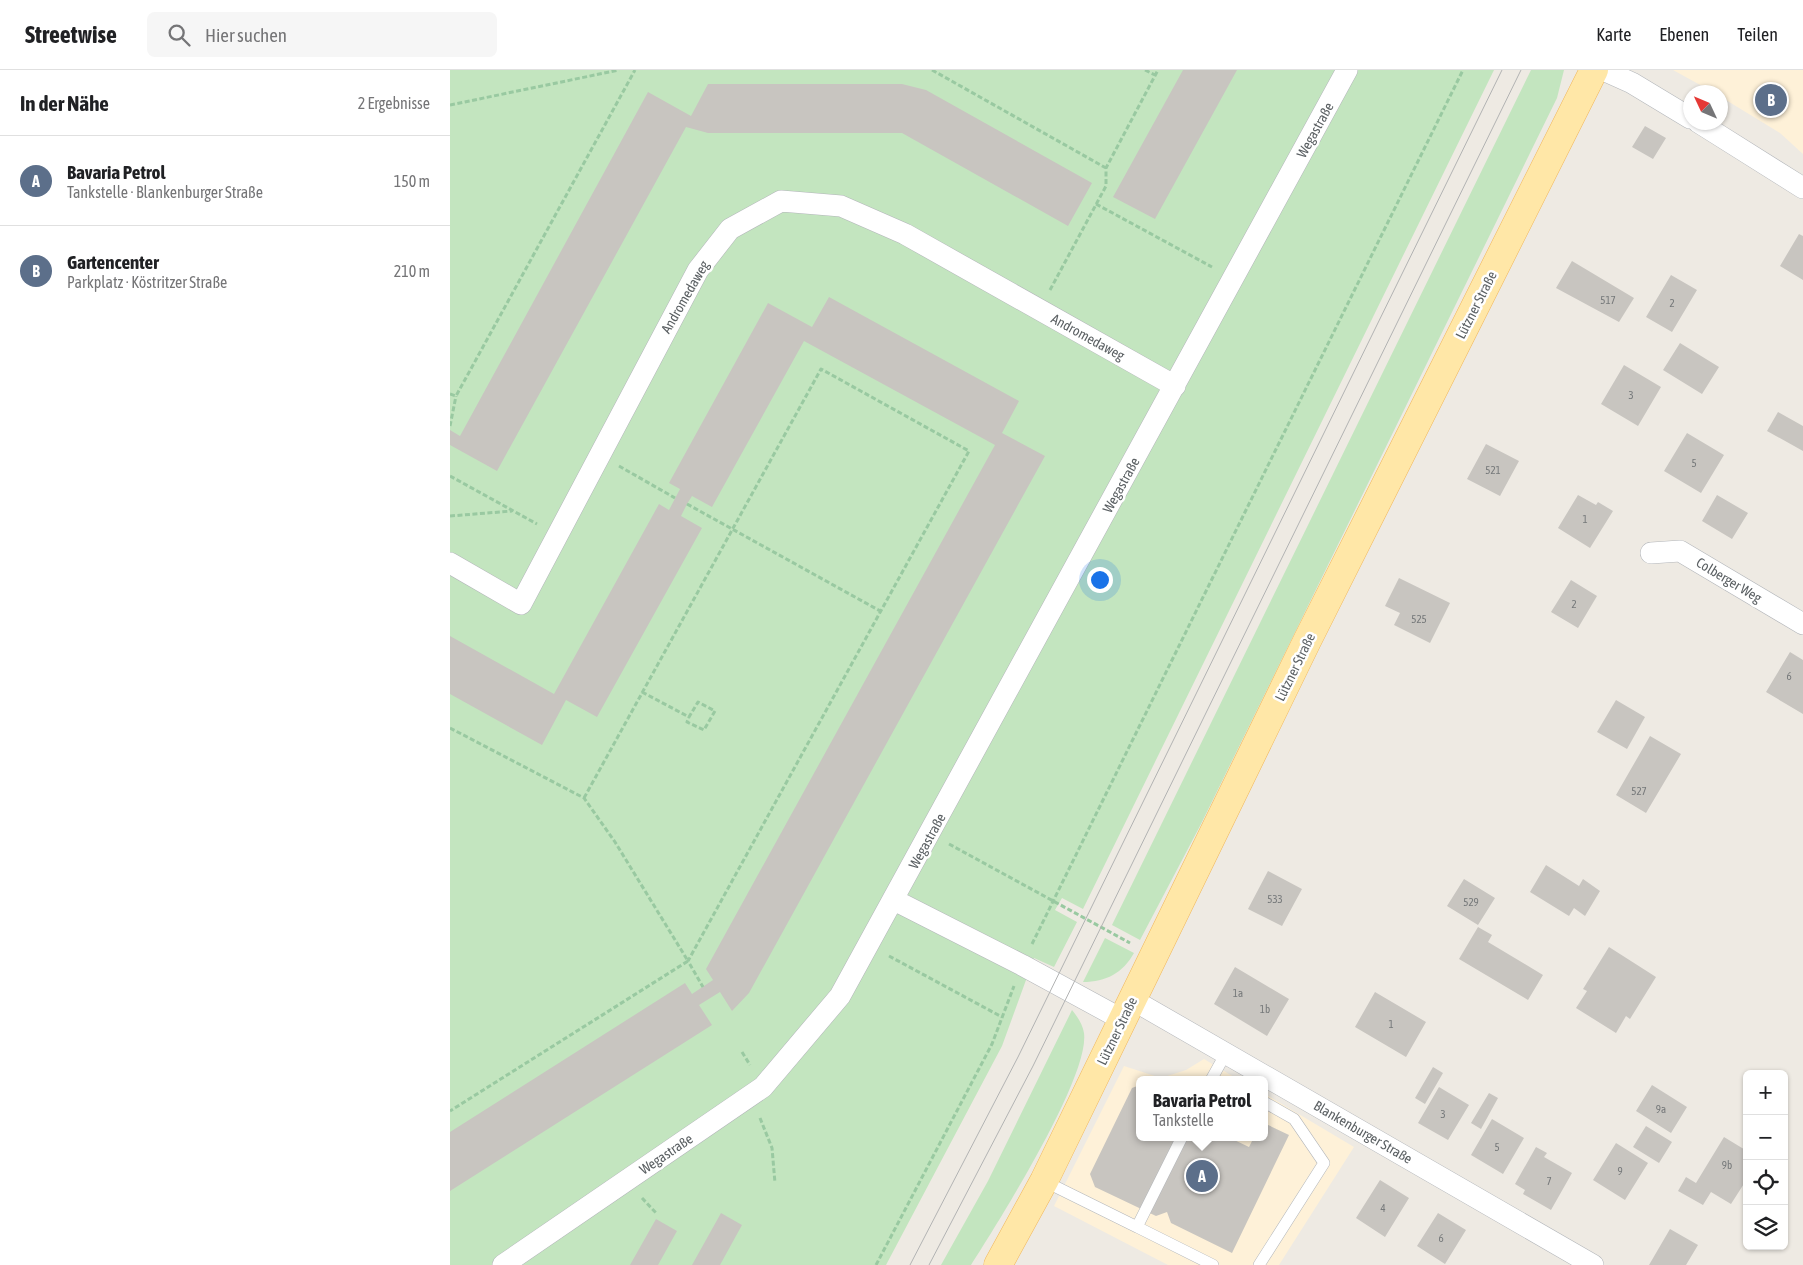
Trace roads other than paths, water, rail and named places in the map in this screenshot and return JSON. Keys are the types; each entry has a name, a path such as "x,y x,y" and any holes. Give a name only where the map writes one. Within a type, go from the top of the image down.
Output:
{"main road":[{"name":"Lützner Straße","path":"998,1265 1044,1181 1312,632 1594,70"}],"street":[{"name":"Wegastraße","path":"503,1265 763,1087 840,996 931,833 1347,70"},
{"path":"1603,70 1632,83 1683,114"},
{"path":"1711,130 1803,188"},
{"name":"Andromedaweg","path":"450,563 521,604 698,270 730,229 781,201 841,206 905,234 1175,386"},
{"name":"Colberger Weg","path":"1651,553 1680,550 1803,624"},
{"path":"894,900 1022,965 1128,1010"},
{"name":"Blankenburger Straße","path":"1128,1010 1226,1053 1266,1076"},
{"name":"Blankenburger Straße","path":"1268,1077 1593,1265"}],"lane":[{"path":"1217,1076 1226,1053"},
{"path":"1259,1265 1324,1163 1294,1118 1268,1104"},
{"path":"1137,1227 1180,1141"},
{"path":"1044,1181 1213,1265"}],"tram line":[{"path":"910,1265 1018,1057 1502,70"},
{"path":"929,1265 1033,1066 1521,70"}],"place":[{"name":"Gartencenter","path":"1771,100"},
{"name":"Bavaria Petrol","path":"1202,1176"}]}
